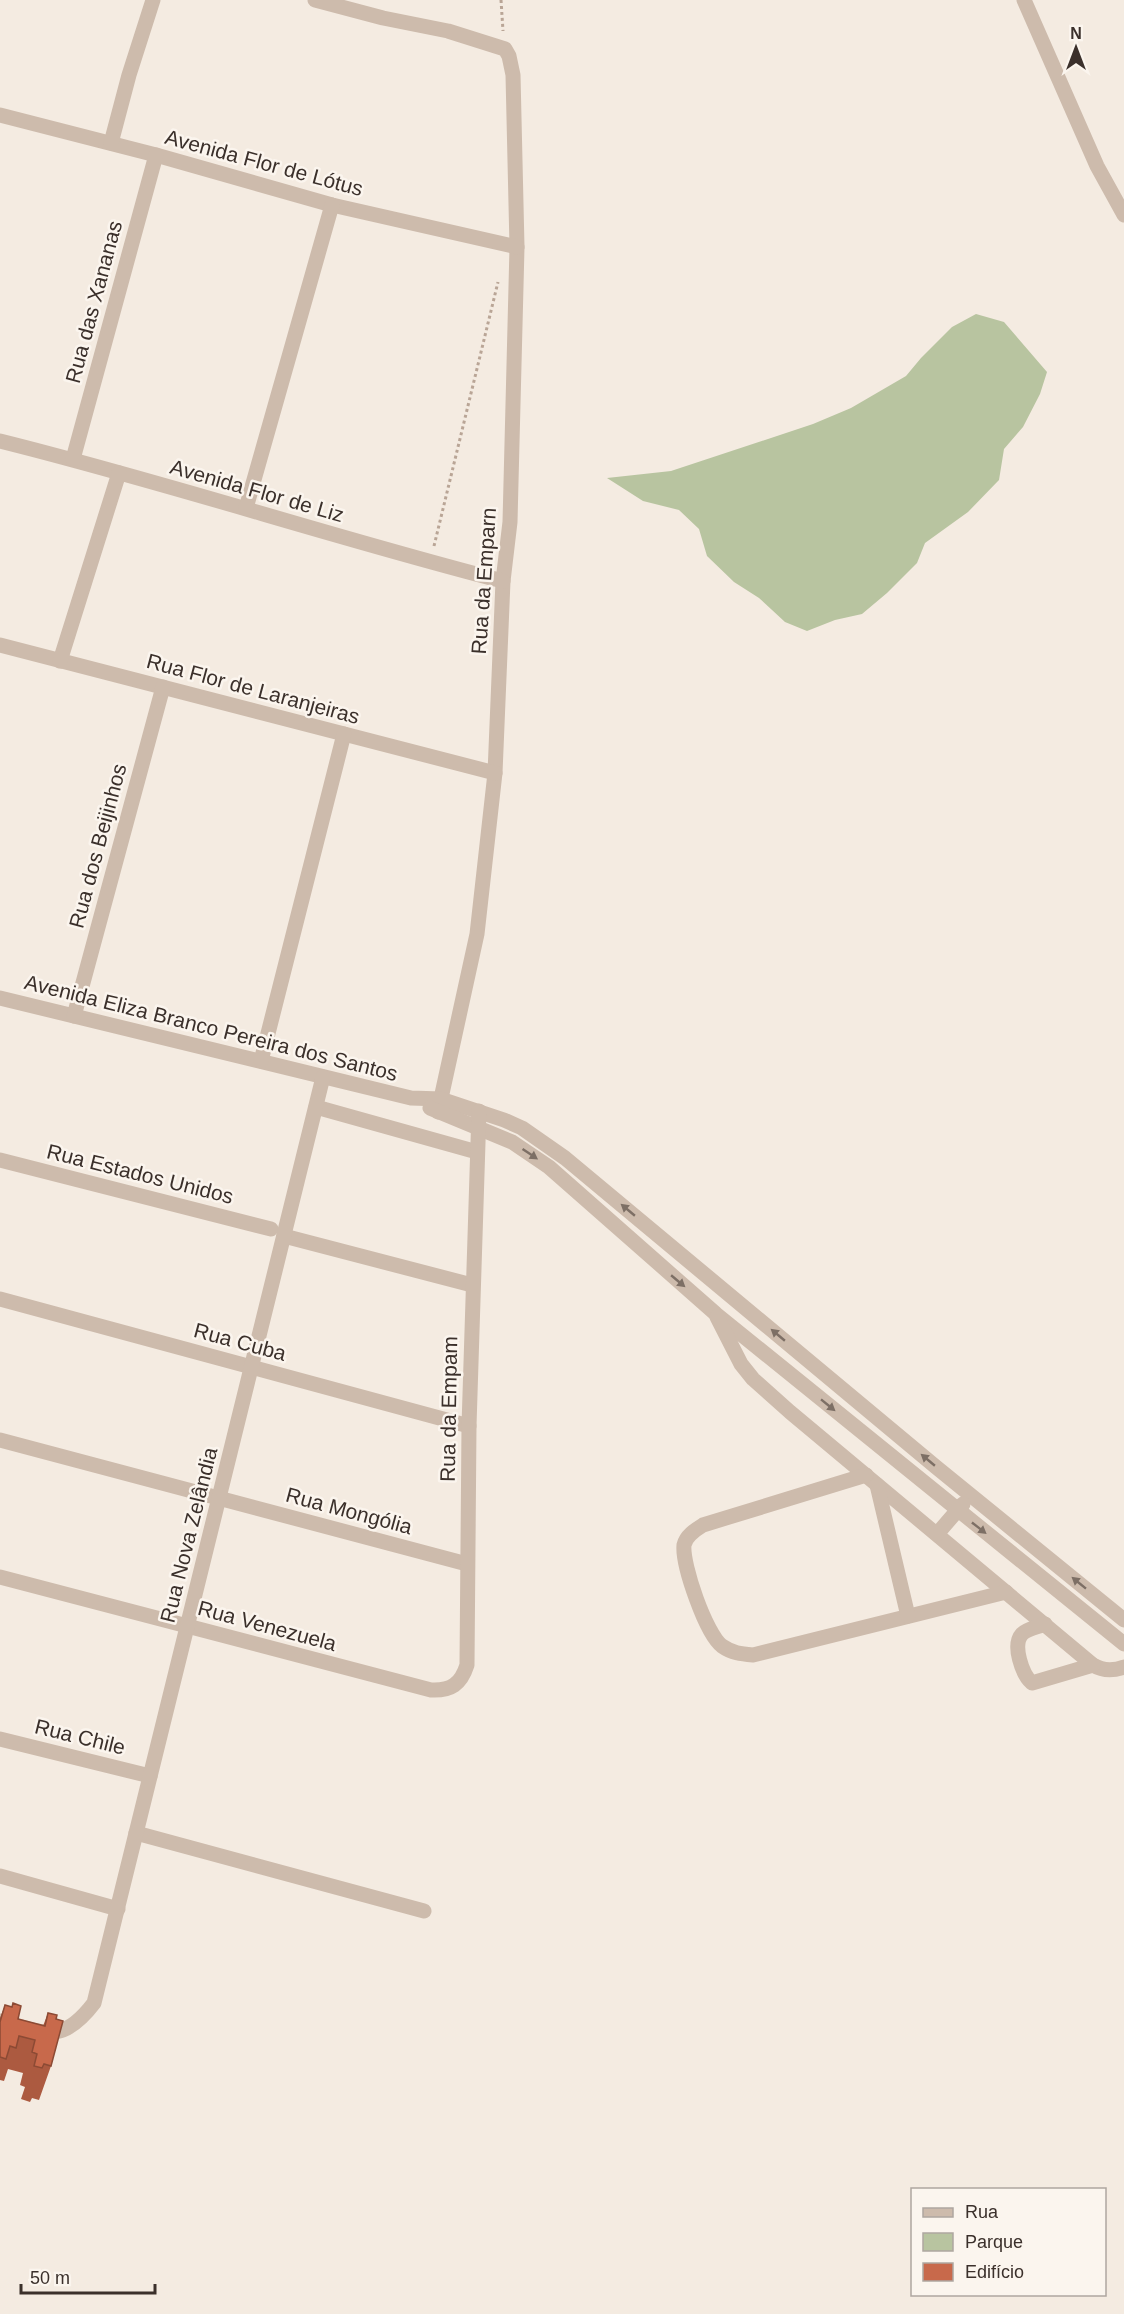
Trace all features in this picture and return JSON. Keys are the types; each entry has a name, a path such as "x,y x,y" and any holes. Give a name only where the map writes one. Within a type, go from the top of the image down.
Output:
{"street":[{"path":"111,144 129,75 153,0"},
{"path":"315,0 382,18 448,31 505,49"},
{"path":"1024,0 1097,166 1124,215"},
{"name":"Rua da Emparn","path":"439,1106 477,934 495,773 503,581 510,522 517,247 513,75 505,49"},
{"name":"Avenida Flor de Lótus","path":"0,115 156,155 332,205 517,247"},
{"name":"Rua das Xananas","path":"73,459 156,155"},
{"path":"246,508 332,205"},
{"name":"Avenida Flor de Liz","path":"0,441 73,459 119,474 503,581"},
{"path":"60,661 119,474"},
{"name":"Rua Flor de Laranjeiras","path":"0,645 495,773"},
{"name":"Rua dos Beijinhos","path":"74,1016 163,687"},
{"path":"261,1061 344,734"},
{"name":"Avenida Eliza Branco Pereira dos Santos","path":"0,998 439,1106"},
{"name":"Rua Nova Zelândia","path":"0,2021 43,2033 59,2032 81,2020 94,2003 252,1367 277,1233 323,1077"},
{"path":"439,1106 479,1111 522,1128 565,1158 971,1496 1124,1620"},
{"path":"439,1106 478,1128 512,1142 549,1167 716,1314 1124,1644"},
{"path":"316,1107 477,1152"},
{"name":"Rua da Empam","path":"454,1687 463,1676 467,1665 472,1285 479,1111"},
{"name":"Rua Estados Unidos","path":"0,1160 472,1285"},
{"name":"Rua Cuba","path":"0,1299 469,1426"},
{"path":"716,1314 732,1348 753,1379 1092,1665 1110,1671 1124,1667"},
{"name":"Rua Mongólia","path":"0,1440 467,1564"},
{"path":"872,1480 703,1525 689,1535 684,1545 690,1582 719,1644 734,1653 753,1655 1006,1592"},
{"path":"872,1480 908,1616"},
{"path":"937,1534 971,1496"},
{"name":"Rua Venezuela","path":"0,1577 431,1690 454,1687"},
{"path":"1044,1624 1024,1632 1018,1639 1025,1677 1032,1683 1092,1665"},
{"name":"Rua Chile","path":"0,1739 150,1776"},
{"path":"136,1833 424,1911"},
{"path":"0,1876 118,1909"}],"path":[{"path":"501,0 505,49"},
{"path":"430,562 499,279"}],"green space":[{"path":"976,314 1004,322 1047,372 1040,394 1023,427 1004,449 999,480 968,512 925,543 917,563 862,614 835,620 807,631 785,622 759,598 734,582 707,556 699,529 679,510 643,501 607,478 671,471 813,424 851,408 906,376 952,327"}],"building":[{"path":"13,2003 21,2006 18,2019 45,2026 48,2013 57,2015 56,2019 63,2021 51,2066 44,2064 42,2068 34,2066 37,2054 32,2052 35,2040 19,2036 16,2048 10,2046 6,2059 0,2057 0,2022 5,2005 12,2007"}]}
